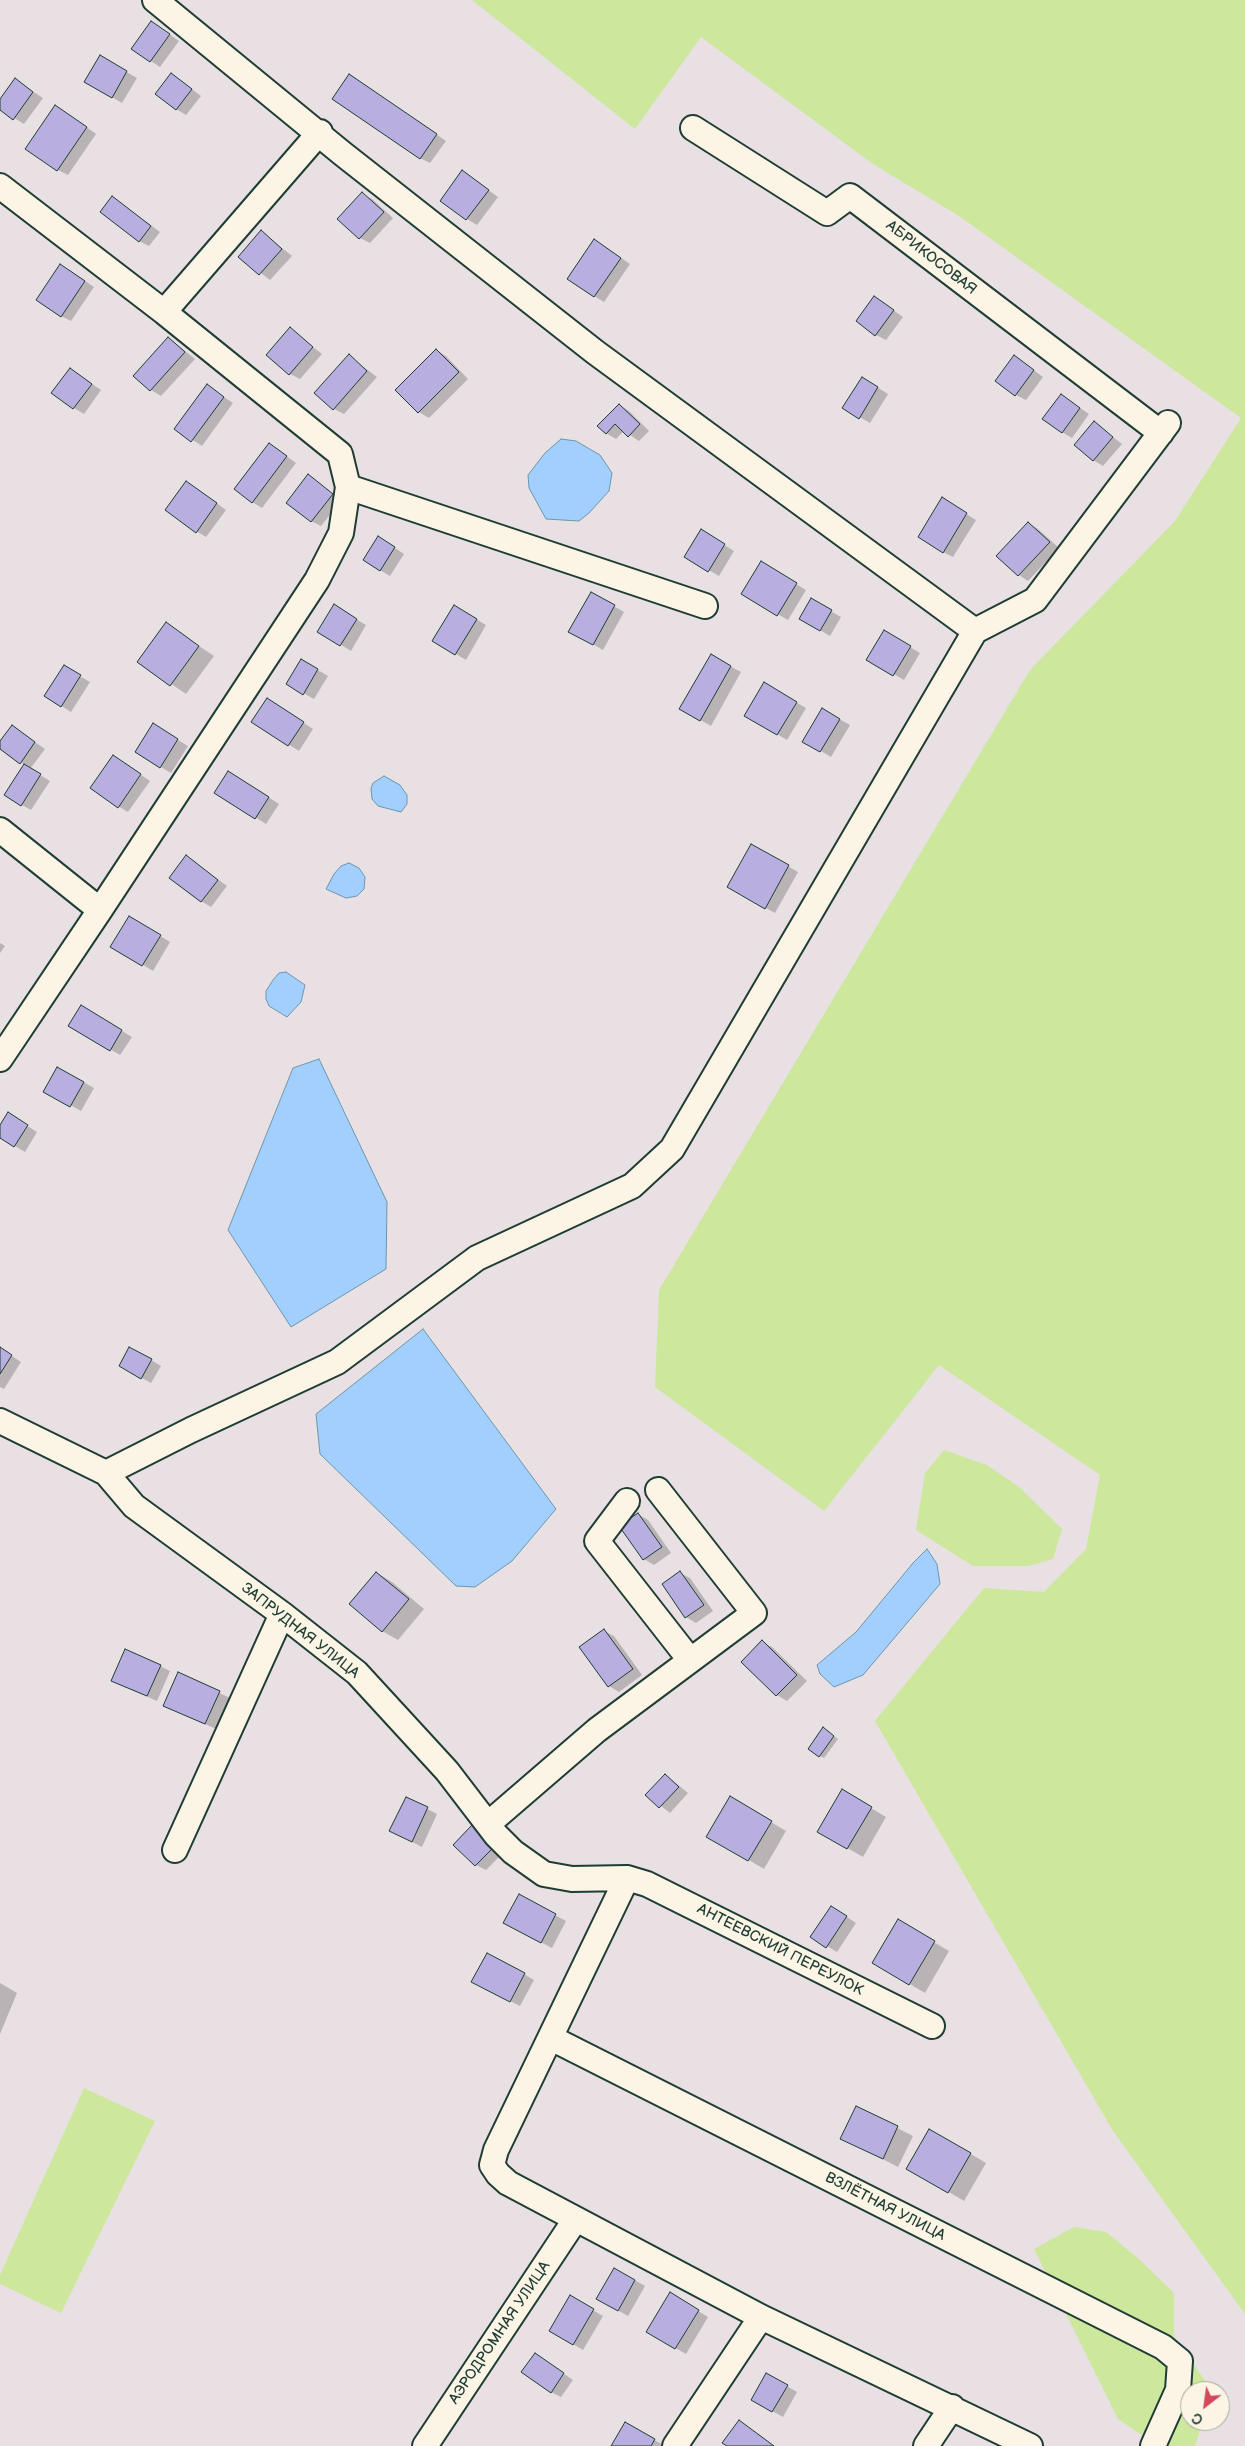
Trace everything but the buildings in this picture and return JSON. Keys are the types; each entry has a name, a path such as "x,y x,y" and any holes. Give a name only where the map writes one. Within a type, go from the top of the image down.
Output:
{"street":[{"path":"106,1473 191,1430 337,1362 477,1258 632,1186 672,1149 975,632 595,352 457,244 155,0"},
{"name":"АБРИКОСОВАЯ","path":"693,128 827,213 850,196 1165,428 1036,600 975,632"},
{"path":"164,312 320,132"},
{"path":"0,186 164,312 340,454 348,487 341,532 316,580 0,1059"},
{"path":"348,487 705,606"},
{"path":"0,830 100,910"},
{"name":"ЗАПРУДНАЯ УЛИЦА","path":"0,1421 106,1473 134,1506 282,1614 357,1673 447,1771 488,1824 513,1852 544,1874 572,1879 627,1878"},
{"path":"488,1824 597,1730 754,1612 658,1490"},
{"path":"627,1501 597,1541 690,1660"},
{"path":"174,1850 282,1614"},
{"path":"627,1878 496,2150 492,2165 508,2183 575,2220 761,2317 1030,2446"},
{"name":"АНТЕЕВСКИЙ ПЕРЕУЛОК","path":"627,1878 646,1884 932,2026"},
{"name":"ВЗЛЁТНАЯ УЛИЦА","path":"551,2038 1163,2348 1180,2361 1178,2390 1153,2446"},
{"name":"АЭРОДРОМНАЯ УЛИЦА","path":"425,2446 575,2220"},
{"path":"675,2446 761,2317"},
{"path":"926,2446 952,2407"}],"green space":[{"path":"472,0 1245,0 1245,2314 1113,2131 875,1721 984,1588 1044,1592 1086,1549 1100,1475 939,1365 824,1511 655,1387 659,1290 1030,670 1175,521 1241,418 959,216 873,164 701,37 635,129"},
{"path":"944,1450 987,1465 1019,1487 1062,1529 1053,1559 1028,1566 973,1566 916,1530 925,1473"},
{"path":"84,2088 155,2121 61,2313 0,2284 0,2275"},
{"path":"1074,2227 1106,2232 1139,2259 1174,2293 1174,2336 1205,2381 1180,2381 1180,2431 1200,2431 1195,2446 1158,2446 1118,2419 1034,2249"}],"water":[{"path":"561,439 576,441 600,455 612,473 609,491 579,521 546,519 529,488 528,475 545,453"},
{"path":"384,776 400,785 407,795 407,804 401,812 378,806 372,799 371,788 373,783"},
{"path":"349,863 359,868 365,877 364,889 357,896 346,898 326,889 341,866"},
{"path":"286,972 305,985 301,1002 287,1017 269,1006 266,999 266,991 273,980 279,973"},
{"path":"319,1059 387,1202 386,1269 291,1327 228,1230 293,1068"},
{"path":"423,1329 556,1509 512,1561 475,1587 456,1586 320,1454 316,1414"},
{"path":"927,1549 937,1564 940,1584 863,1675 834,1687 820,1674 817,1665 856,1632 913,1563"}]}
